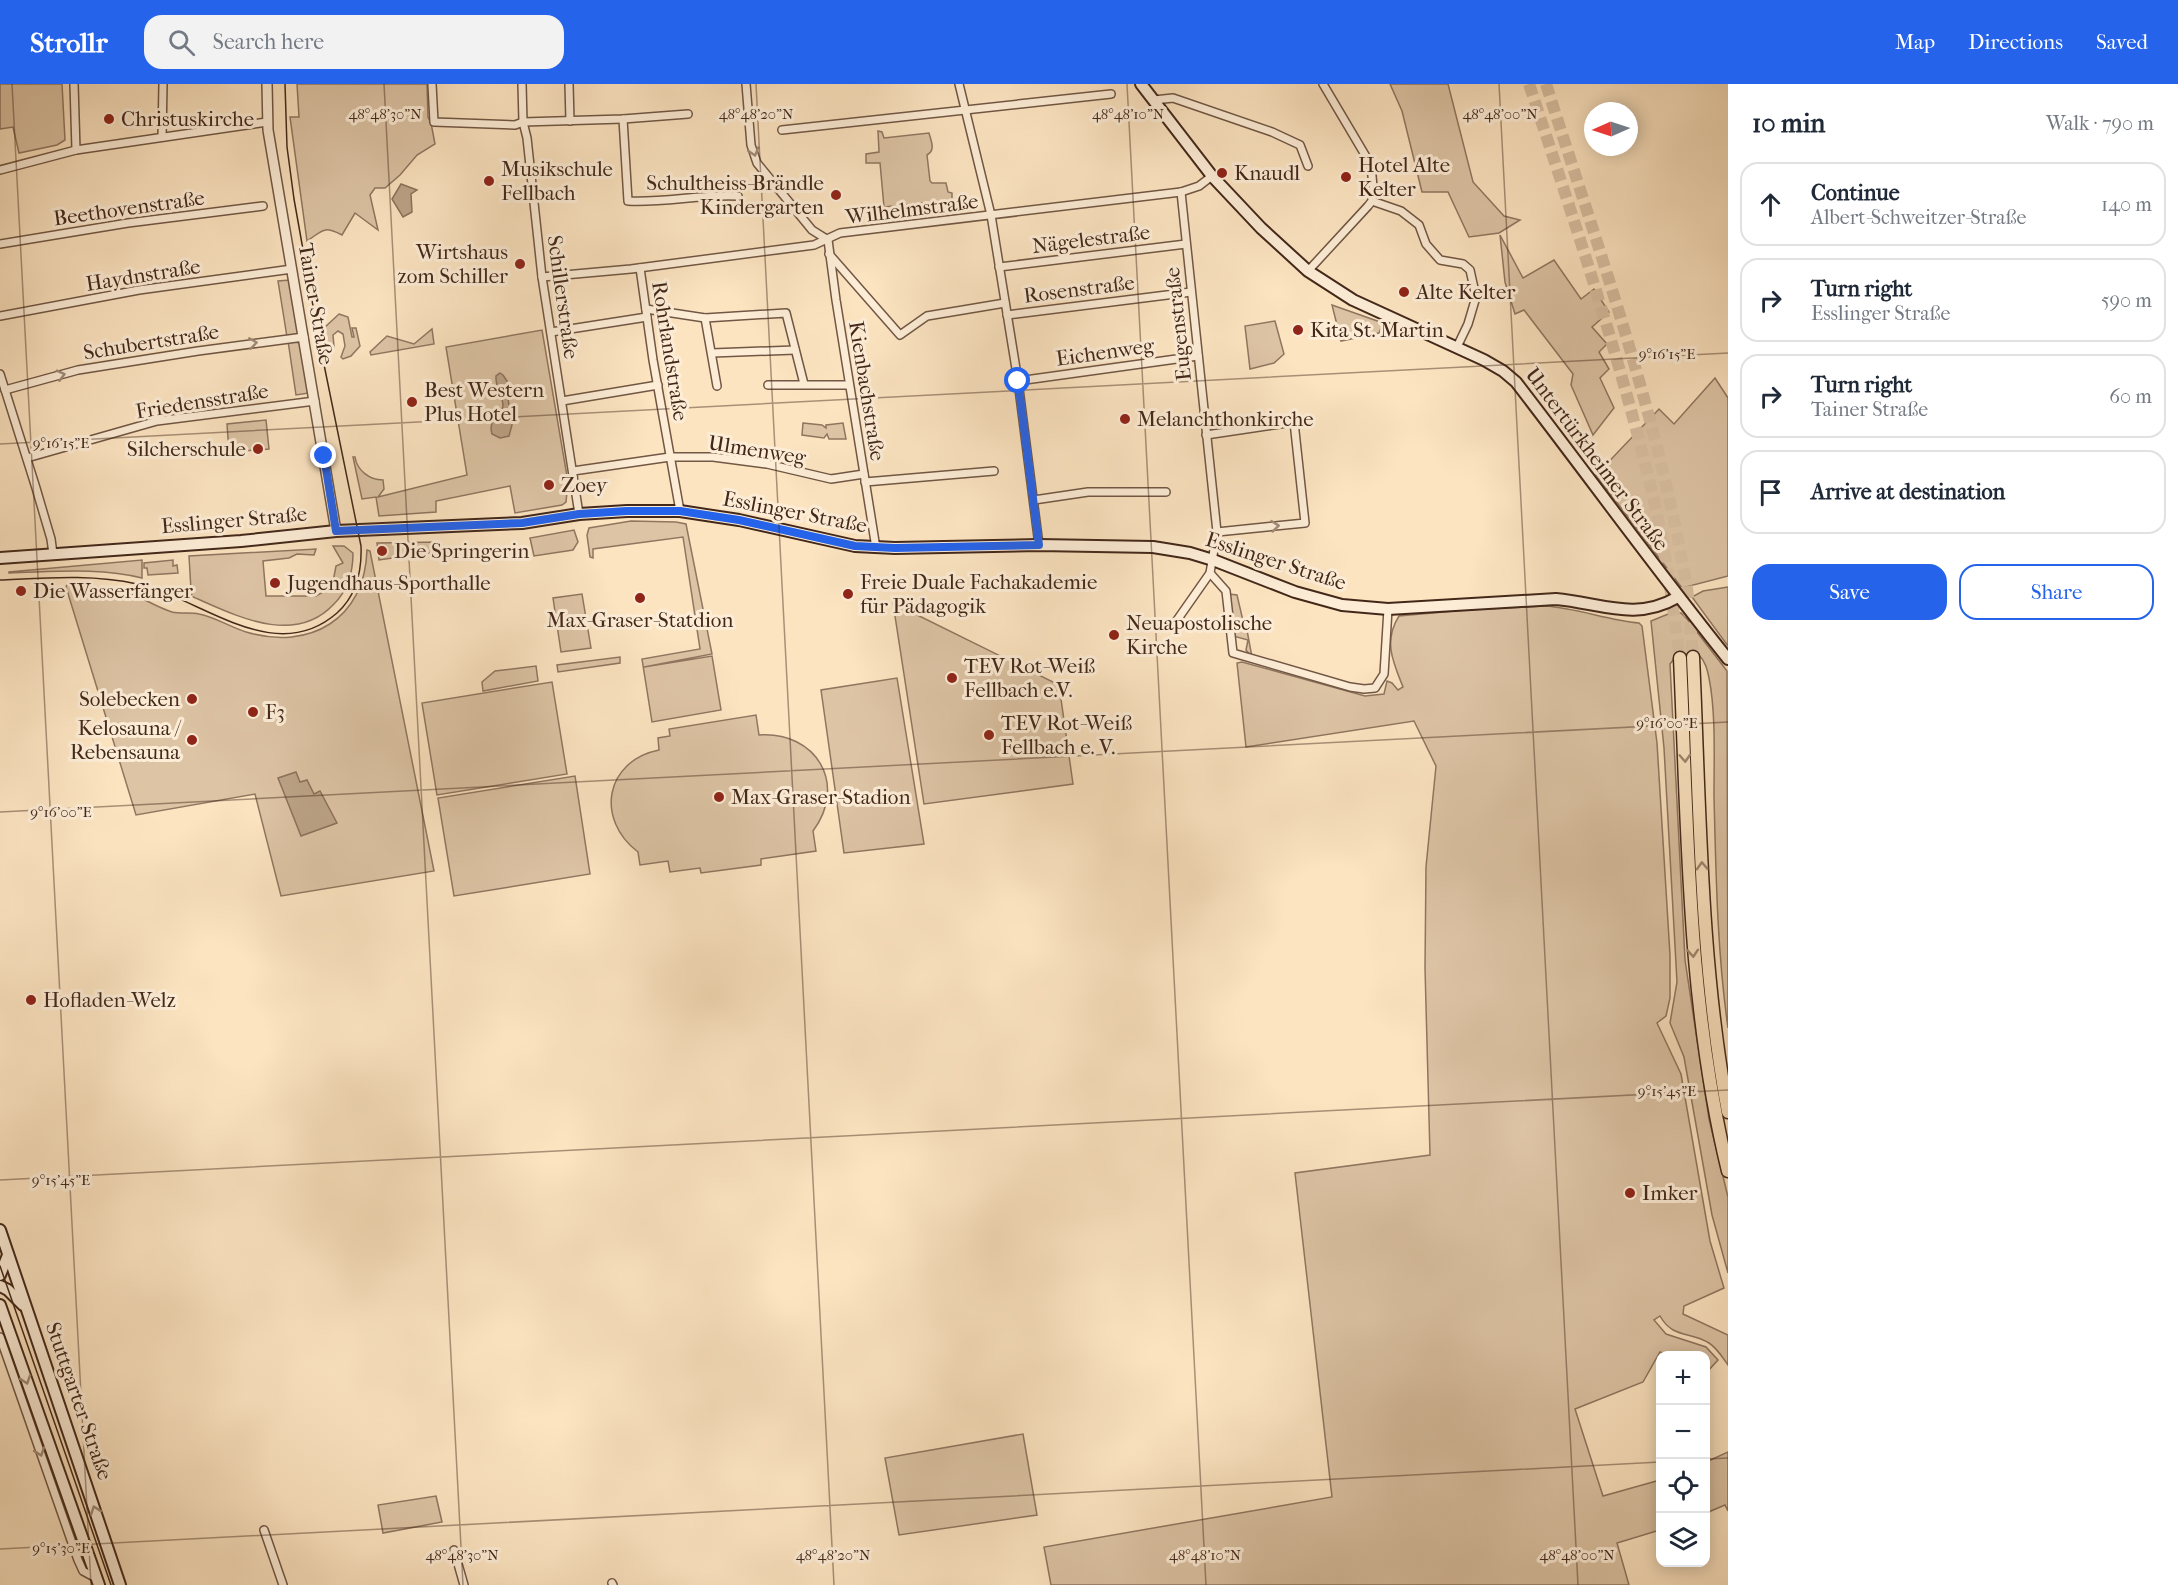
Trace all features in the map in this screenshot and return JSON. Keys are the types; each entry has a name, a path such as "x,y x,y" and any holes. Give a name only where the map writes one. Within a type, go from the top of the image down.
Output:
{"highway":[{"path":"1693,657 1708,973 1719,1064 1728,1112"},
{"path":"1680,658 1694,959 1706,1067 1728,1171"}],"main road":[{"name":"Untertürkheimer Straße","path":"1141,84 1212,176 1308,271 1353,300 1457,347 1503,371 1516,382 1678,597 1728,659"},
{"name":"Esslinger Straße","path":"0,558 241,541 336,531 522,523 579,514 680,511 739,520 833,542 876,548 1039,545 1154,547 1190,553 1295,592 1342,605 1388,609 1556,599 1580,601 1622,610 1645,610 1668,603 1678,597"},
{"name":"Stuttgarter Straße","path":"0,1230 120,1585"},
{"path":"0,1275 8,1255"},
{"path":"0,1286 8,1290 26,1307"},
{"name":"Stuttgarter Straße","path":"0,1305 98,1582"}],"street":[{"path":"74,84 76,150"},
{"path":"162,136 163,84"},
{"name":"Tainer Straße","path":"267,84 267,122 336,531"},
{"path":"432,84 434,122 515,125 523,122 623,119 688,114"},
{"name":"Schillerstraße","path":"522,84 523,122 527,138 542,277 579,514"},
{"path":"569,84 570,121"},
{"path":"746,84 749,135 753,156 774,186 812,230 828,240"},
{"path":"959,84 991,215 1018,381 1039,545"},
{"path":"1308,271 1371,201 1373,187 1371,165 1323,84"},
{"path":"782,130 1111,94"},
{"path":"1154,100 1173,98 1272,132 1300,146 1308,166"},
{"path":"623,119 628,201 650,202 722,195 738,196"},
{"path":"0,170 76,150 267,122"},
{"name":"Wilhelmstraße","path":"542,277 640,268 814,245 840,233 1181,192 1199,186 1212,176"},
{"name":"Eugenstraße","path":"1181,192 1216,532 1210,573"},
{"path":"1371,201 1401,211 1419,225 1426,244 1440,260 1463,264 1470,270 1476,297 1468,324 1457,347"},
{"name":"Beethovenstraße","path":"0,244 128,223 262,206"},
{"name":"Kienbachstraße","path":"828,240 876,548"},
{"name":"Nägelestraße","path":"999,267 1186,244"},
{"name":"Rosenstraße","path":"830,254 900,335 927,316 1005,303"},
{"name":"Rohrlandstraße","path":"640,268 680,511"},
{"name":"Haydnstraße","path":"0,316 139,290 292,269"},
{"name":"Rosenstraße","path":"1007,315 1191,292"},
{"path":"551,332 647,313 705,318 786,313 804,384"},
{"path":"705,318 717,386"},
{"name":"Schubertstraße","path":"5,390 78,370 151,357 304,337"},
{"path":"712,353 795,350"},
{"name":"Eichenweg","path":"1018,381 1198,356"},
{"path":"0,374 51,539 53,554"},
{"path":"562,401 658,385"},
{"path":"768,385 849,385"},
{"name":"Friedensstraße","path":"27,458 157,421 315,401"},
{"path":"1206,435 1294,422 1305,523 1216,532"},
{"name":"Ulmenweg","path":"573,471 670,457 738,459 831,479 994,471"},
{"path":"1034,500 1088,492 1166,492"},
{"path":"1175,623 1210,573 1226,591 1233,653 1364,689 1375,688 1384,674 1388,609"},
{"name":"Stuttgarter Straße","path":"0,1337 82,1571 98,1582"},
{"path":"264,1530 283,1585"},
{"path":"454,1550 464,1585"}],"shaded area":[{"path":"0,84 62,84 65,140 57,145 19,153 13,127 0,129"},
{"path":"297,84 427,84 428,117 435,144 417,155 385,188 375,188 370,195 378,230 355,213 342,235 323,230 307,241 290,117 299,117"},
{"path":"1390,84 1448,84 1473,182 1504,216 1520,220 1499,233 1469,237 1448,192 1422,192 1402,111"},
{"path":"878,131 882,132 884,138 929,133 932,145 927,155 930,181 946,183 948,192 952,193 952,200 884,207 880,163 866,163 866,154 879,152"},
{"path":"401,184 417,190 411,194 412,212 403,217 392,199"},
{"path":"1500,235 1523,278 1554,260 1581,299 1594,289 1609,312 1592,327 1607,344 1599,352 1609,369 1600,378 1614,408 1593,435 1571,385 1573,374 1524,310 1515,314 1505,282"},
{"path":"290,280 299,335 287,337 278,281"},
{"path":"1332,305 1383,323 1379,333 1341,341"},
{"path":"339,314 348,317 352,337 354,337 352,328 356,328 360,346 351,356 343,359 341,357 345,346 343,334 338,331 333,335 334,347 328,353 324,328"},
{"path":"1275,321 1284,354 1274,363 1250,369 1245,326"},
{"path":"432,329 434,344 371,355 370,352 387,336 414,344"},
{"path":"542,330 568,482 566,502 562,505 515,513 510,486 436,501 436,512 379,516 376,497 362,499 353,457 364,473 383,480 384,489 378,497 467,475 446,347"},
{"path":"288,341 300,343 309,393 296,395"},
{"path":"500,373 509,384 507,392 512,425 509,436 500,438 492,434 491,426 503,407 496,380 496,376"},
{"path":"1715,378 1728,398 1728,576 1682,588 1596,475 1659,409 1674,424"},
{"path":"266,420 269,449 229,452 227,424"},
{"path":"803,423 822,425 826,428 826,425 843,423 846,439 829,439 827,434 824,438 802,435"},
{"path":"631,521 686,524 712,654 644,667 712,656 721,710 652,722 642,659 700,649 683,537 593,549 593,558 590,557 587,535 589,528"},
{"path":"574,530 578,542 573,550 534,556 530,538"},
{"path":"441,542 442,551 379,560 377,543"},
{"path":"333,546 344,546 353,553 348,581 334,604 318,617 301,624 264,623 226,611 191,596 193,590 191,590 189,556 316,549 314,555 297,554 289,558 263,561 266,596 316,596 332,587 336,566 343,563"},
{"name":"F3","path":"367,550 370,551 434,871 281,896 255,794 136,815 66,587 67,585 119,590 172,612 205,615 246,632 269,637 292,637 312,633 330,624 345,611 356,595 364,574"},
{"path":"142,560 142,578 93,571 9,573 9,572"},
{"path":"173,560 173,566 177,565 178,573 148,575 147,568 144,568 144,563"},
{"path":"1728,587 1728,646 1692,597 1703,591"},
{"path":"582,594 591,648 561,652 553,598"},
{"path":"1229,594 1237,595 1244,625 1246,625 1252,657 1246,650 1248,640 1233,636"},
{"name":"TEV Rot-Weiß Fellbach e. V.","path":"893,603 1059,685 1073,784 924,804"},
{"path":"1545,606 1639,623 1642,626 1657,743 1670,955 1670,998 1666,1016 1657,1023 1681,1074 1710,1241 1724,1288 1684,1306 1683,1314 1728,1335 1728,1365 1712,1345 1702,1339 1670,1328 1660,1316 1654,1320 1666,1334 1706,1347 1710,1351 1656,1351 1656,1359 1643,1382 1575,1409 1603,1496 1656,1481 1656,1531 1617,1543 1629,1585 1051,1585 1044,1547 1332,1497 1295,1173 1430,1155 1425,968 1426,867 1436,766 1414,721 1246,747 1237,663 1242,662 1365,696 1384,694 1387,681 1398,690 1403,687 1391,652 1391,634 1399,616"},
{"path":"1673,612 1681,613 1687,619 1727,671 1728,1028 1721,970 1713,706 1709,678 1698,654 1677,655 1670,664 1685,960 1709,1119 1728,1197 1728,1273 1712,1215 1684,1057 1670,1023 1677,982 1664,748 1651,621"},
{"path":"620,657 620,663 558,672 557,665"},
{"path":"536,666 538,681 483,691 482,682 495,671"},
{"path":"897,678 924,844 844,853 821,690"},
{"path":"552,682 567,774 437,795 422,703"},
{"name":"Max-Graser-Stadion","path":"756,715 759,735 779,736 796,742 810,751 820,764 826,779 827,796 823,813 813,831 816,851 761,859 761,865 701,873 700,868 670,872 668,861 640,865 638,852 624,839 616,824 612,808 612,793 617,778 627,766 641,756 659,750 658,738 670,736 669,729"},
{"path":"296,772 300,782 307,780 314,794 320,791 337,823 301,836 278,778"},
{"path":"575,776 590,874 454,896 438,798"},
{"path":"1710,1351 1718,1360 1710,1369"},
{"path":"1023,1434 1037,1515 899,1535 885,1458"},
{"path":"1728,1452 1728,1511 1725,1505 1710,1511 1710,1460"},
{"path":"436,1496 442,1522 383,1533 378,1505"}],"tunnel":[{"path":"1529,84 1594,284 1638,437 1660,530 1680,658"},
{"path":"1546,84 1623,325 1657,447 1686,582 1693,657"}],"tram line":[{"path":"0,580 86,578 137,584 238,624 263,632 288,634 313,628 337,613 349,599 359,574 361,546 320,345 294,199 287,147 285,84"},
{"path":"0,1266 111,1585"}],"place":[{"name":"Christuskirche","path":"109,119"},
{"name":"Knaudl","path":"1222,173"},
{"name":"Hotel Alte Kelter","path":"1346,177"},
{"name":"Musikschule Fellbach","path":"489,181"},
{"name":"Schultheiss-Brändle Kindergarten","path":"836,195"},
{"name":"Wirtshaus zom Schiller","path":"520,264"},
{"name":"Alte Kelter","path":"1404,292"},
{"name":"Kita St. Martin","path":"1298,330"},
{"name":"Best Western Plus Hotel","path":"412,402"},
{"name":"Melanchthonkirche","path":"1125,419"},
{"name":"Silcherschule","path":"258,449"},
{"name":"Zoey","path":"549,485"},
{"name":"Die Springerin","path":"382,551"},
{"name":"Jugendhaus-Sporthalle","path":"275,583"},
{"name":"Die Wasserfänger","path":"21,591"},
{"name":"Freie Duale Fachakademie für Pädagogik","path":"848,594"},
{"name":"Max-Graser-Statdion","path":"640,598"},
{"name":"Neuapostolische Kirche","path":"1114,635"},
{"name":"TEV Rot-Weiß Fellbach e.V.","path":"952,678"},
{"name":"Solebecken","path":"192,699"},
{"name":"F3","path":"253,712"},
{"name":"TEV Rot-Weiß Fellbach e. V.","path":"989,735"},
{"name":"Kelosauna / Rebensauna","path":"192,740"},
{"name":"Max-Graser-Stadion","path":"719,797"},
{"name":"Hofladen-Welz","path":"31,1000"},
{"name":"Imker","path":"1630,1193"}],"route":[{"path":"324,456 336,531 522,523 579,514 627,511 680,511 739,520 855,546 895,548 1039,545 1018,381"}]}
